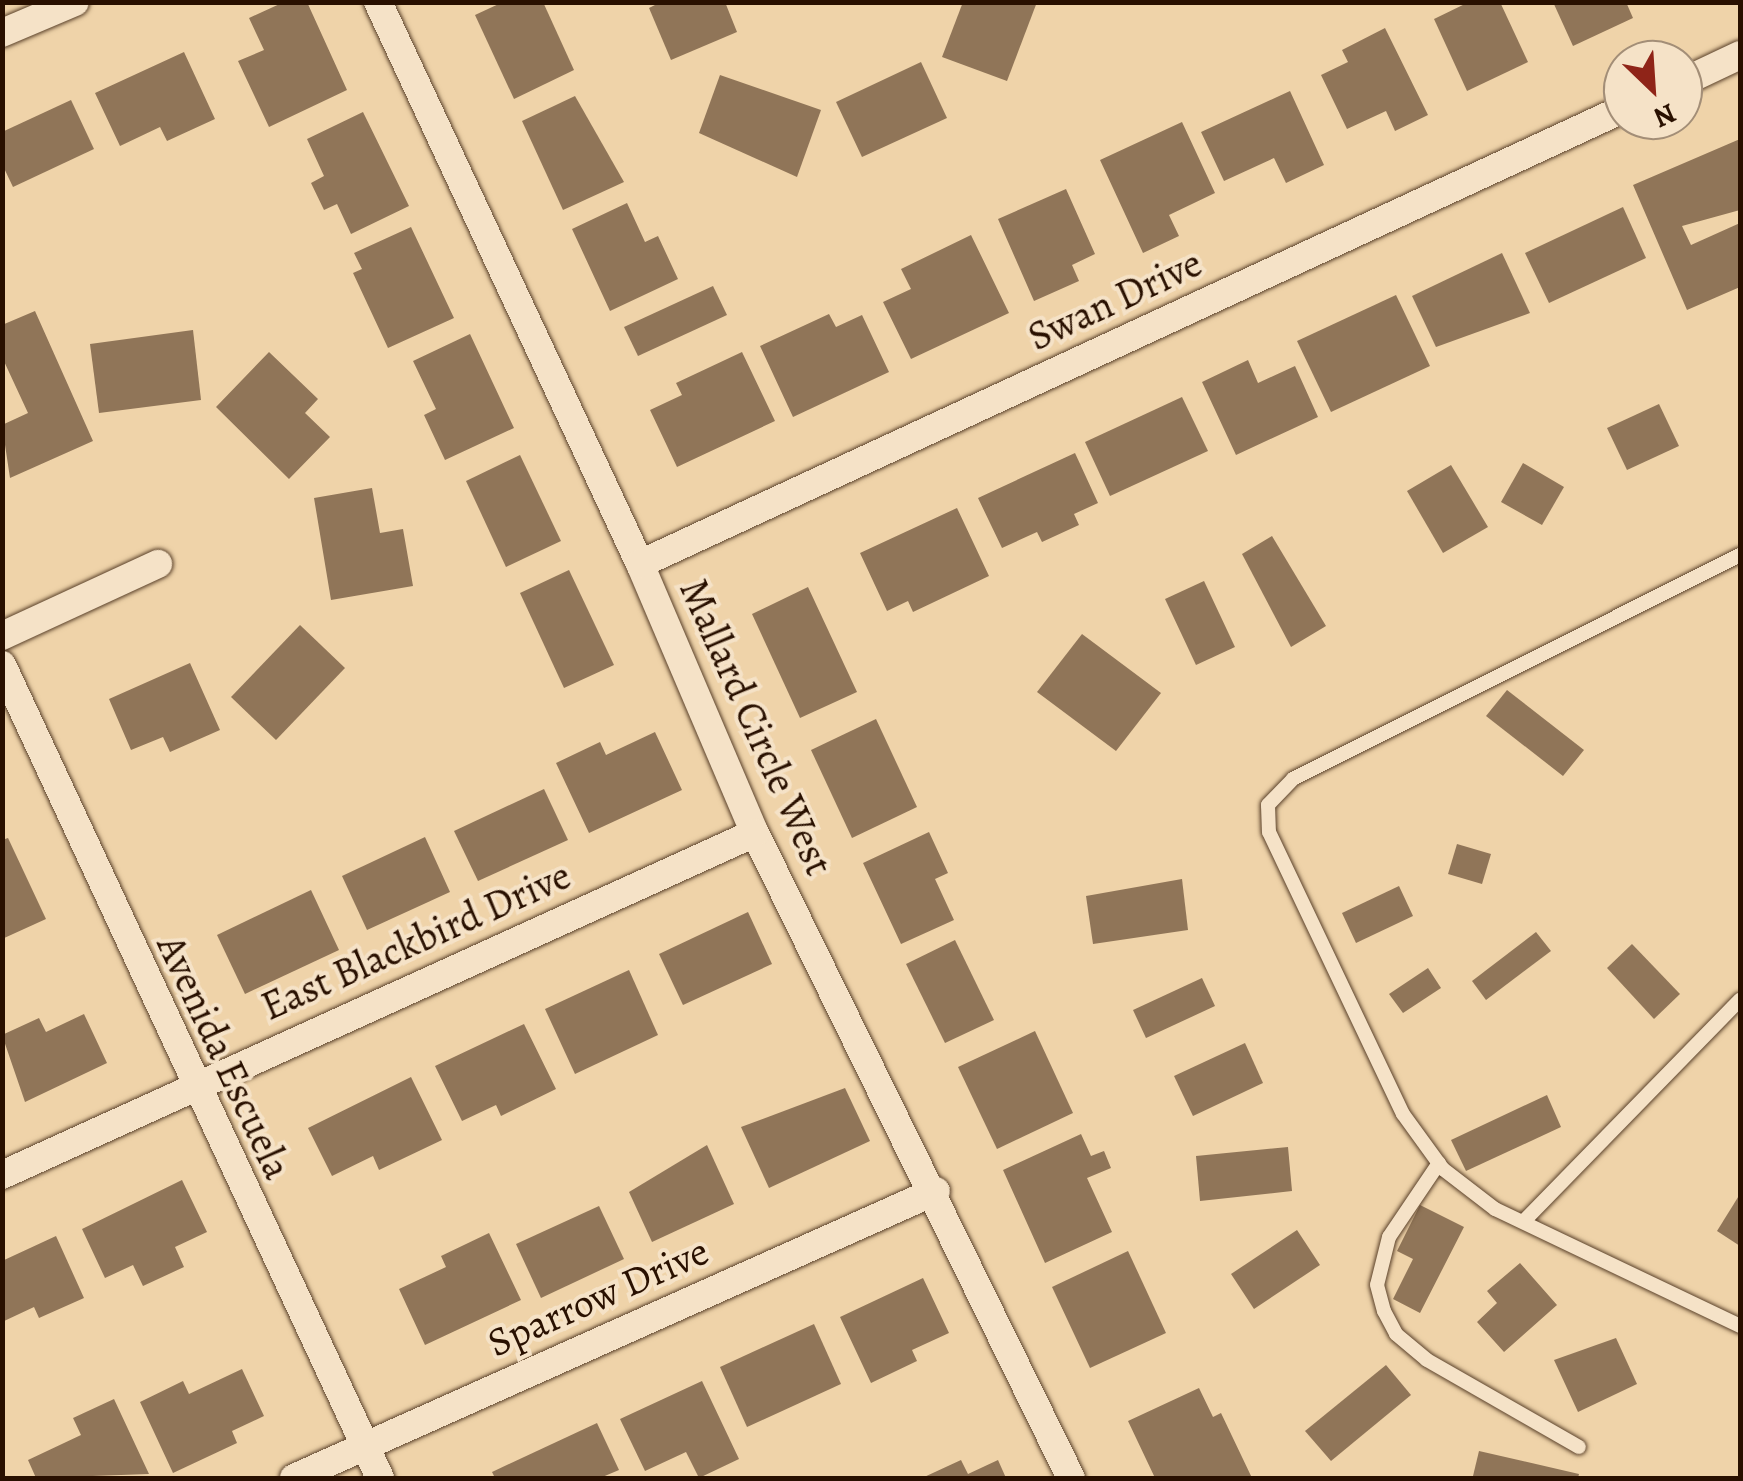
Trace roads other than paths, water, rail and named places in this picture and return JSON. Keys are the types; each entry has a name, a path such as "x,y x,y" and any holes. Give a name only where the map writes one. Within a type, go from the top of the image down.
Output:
{"street":[{"path":"2,33 75,2"},
{"name":"Mallard Circle West","path":"378,2 640,564 755,833 936,1190 1071,1478"},
{"path":"1703,73 1740,55"},
{"name":"Swan Drive","path":"640,564 1603,119"},
{"path":"2,636 158,564"},
{"name":"Avenida Escuela","path":"2,665 360,1448 380,1478"},
{"name":"East Blackbird Drive","path":"2,1175 755,833"},
{"name":"Sparrow Drive","path":"294,1478 936,1190"}],"lane":[{"path":"1740,554 1292,778 1268,805 1269,832 1402,1114 1439,1163 1495,1209 1740,1326"},
{"path":"1524,1221 1740,1000"},
{"path":"1439,1163 1389,1236 1377,1285 1384,1311 1427,1360 1579,1447"}]}
